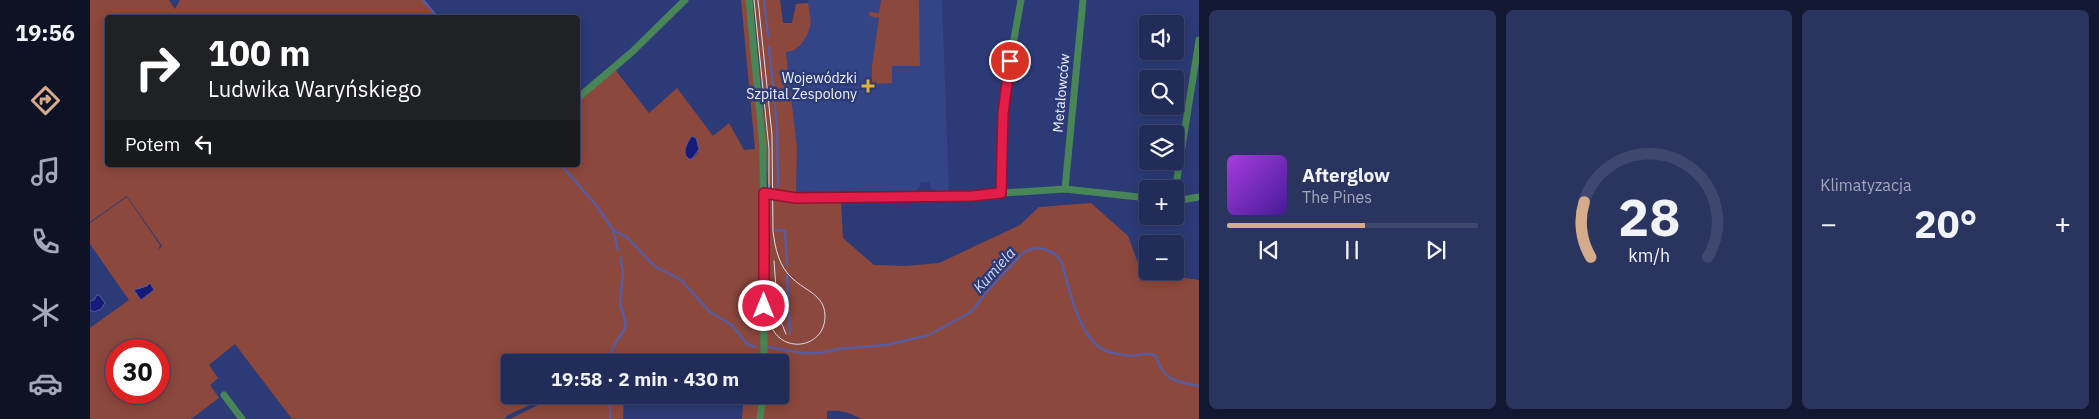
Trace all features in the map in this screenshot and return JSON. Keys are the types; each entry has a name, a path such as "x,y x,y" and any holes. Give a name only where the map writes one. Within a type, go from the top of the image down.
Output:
{"street":[{"path":"580,96 632,52 685,0"},
{"path":"750,0 760,107 764,193 764,354"},
{"path":"1001,193 1004,94 1021,0"},
{"name":"Metalowców","path":"1065,189 1084,0"},
{"path":"1177,180 1199,40"},
{"path":"764,193 796,198 972,196 1065,189 1139,197"},
{"path":"1184,200 1199,197"},
{"path":"224,395 242,419"},
{"path":"760,419 761,404"}],"shaded area":[{"path":"90,0 169,0 175,9 180,0 423,0 436,15 105,15 105,167 580,167 580,96 613,67 649,113 677,88 713,136 729,123 744,150 755,149 741,0 746,0 761,148 767,354 501,354 501,404 532,404 508,415 504,419 292,419 235,344 209,365 218,378 210,385 219,398 191,419 90,419 90,328 129,300 90,244 90,223 127,197 160,245 158,250 162,246 127,196 90,222","holes":["692,136 698,153 692,159 685,155 685,147"]},
{"path":"753,0 780,0 783,23 792,23 796,4 808,3 811,22 807,36 798,47 786,52 797,148 796,194 775,190 768,184 763,104"},
{"name":"Wojewódzki Szpital Zespolony","path":"808,0 942,0 949,192 935,192 931,189 929,182 921,182 919,188 915,191 796,192 797,148 786,51 790,52 810,27"},
{"path":"881,0 919,0 920,66 892,66 892,83 872,84 872,66 879,18 869,16 870,12 879,13"},
{"path":"692,136 696,138 699,149 692,159 689,159 685,151"},
{"path":"772,197 841,200 843,238 874,265 906,266 939,263 1020,225 1039,207 1091,203 1128,236 1139,266 1139,280 1184,280 1184,278 1199,280 1199,419 861,419 845,412 827,411 827,419 742,419 743,404 789,404 789,354 767,354 767,204"},
{"path":"150,283 154,290 141,300 134,290 147,286"},
{"path":"97,295 105,303 101,309 94,312 90,310 90,301 94,300"},
{"path":"540,404 624,404 623,419 510,419"}],"waterway":[{"name":"Kumiela","path":"423,0 436,15"},
{"path":"764,0 768,36"},
{"path":"769,47 777,128 778,186"},
{"name":"Kumiela","path":"563,167 596,205 613,230 628,238 654,266 680,279 710,312 733,326 747,344 755,347"},
{"path":"613,230 618,250"},
{"path":"776,230 785,231 787,265"},
{"name":"Kumiela","path":"768,347 802,353 820,353 838,349 886,345 929,335 971,312 990,288 1024,252 1034,248 1044,249 1055,254 1061,261 1078,316 1085,330 1102,349 1130,356 1146,354 1156,356 1163,371 1172,379 1199,386"},
{"path":"612,354 612,349 626,323 620,304 623,271 620,258"},
{"path":"787,276 790,333"},
{"path":"610,419 611,404"}],"tram line":[{"path":"754,0 769,149 769,317 773,330 780,338 789,343 799,344 809,342 817,336 823,327 825,315 824,308 818,298 793,279 784,269 778,257 775,244 773,231 772,135 758,0"},
{"path":"774,261 778,315 786,334"}],"place":[{"name":"Wojewódzki Szpital Zespolony","path":"868,86"}],"route":[{"path":"764,306 764,193 796,198 972,196 1001,193 1004,94 1010,61"}]}
